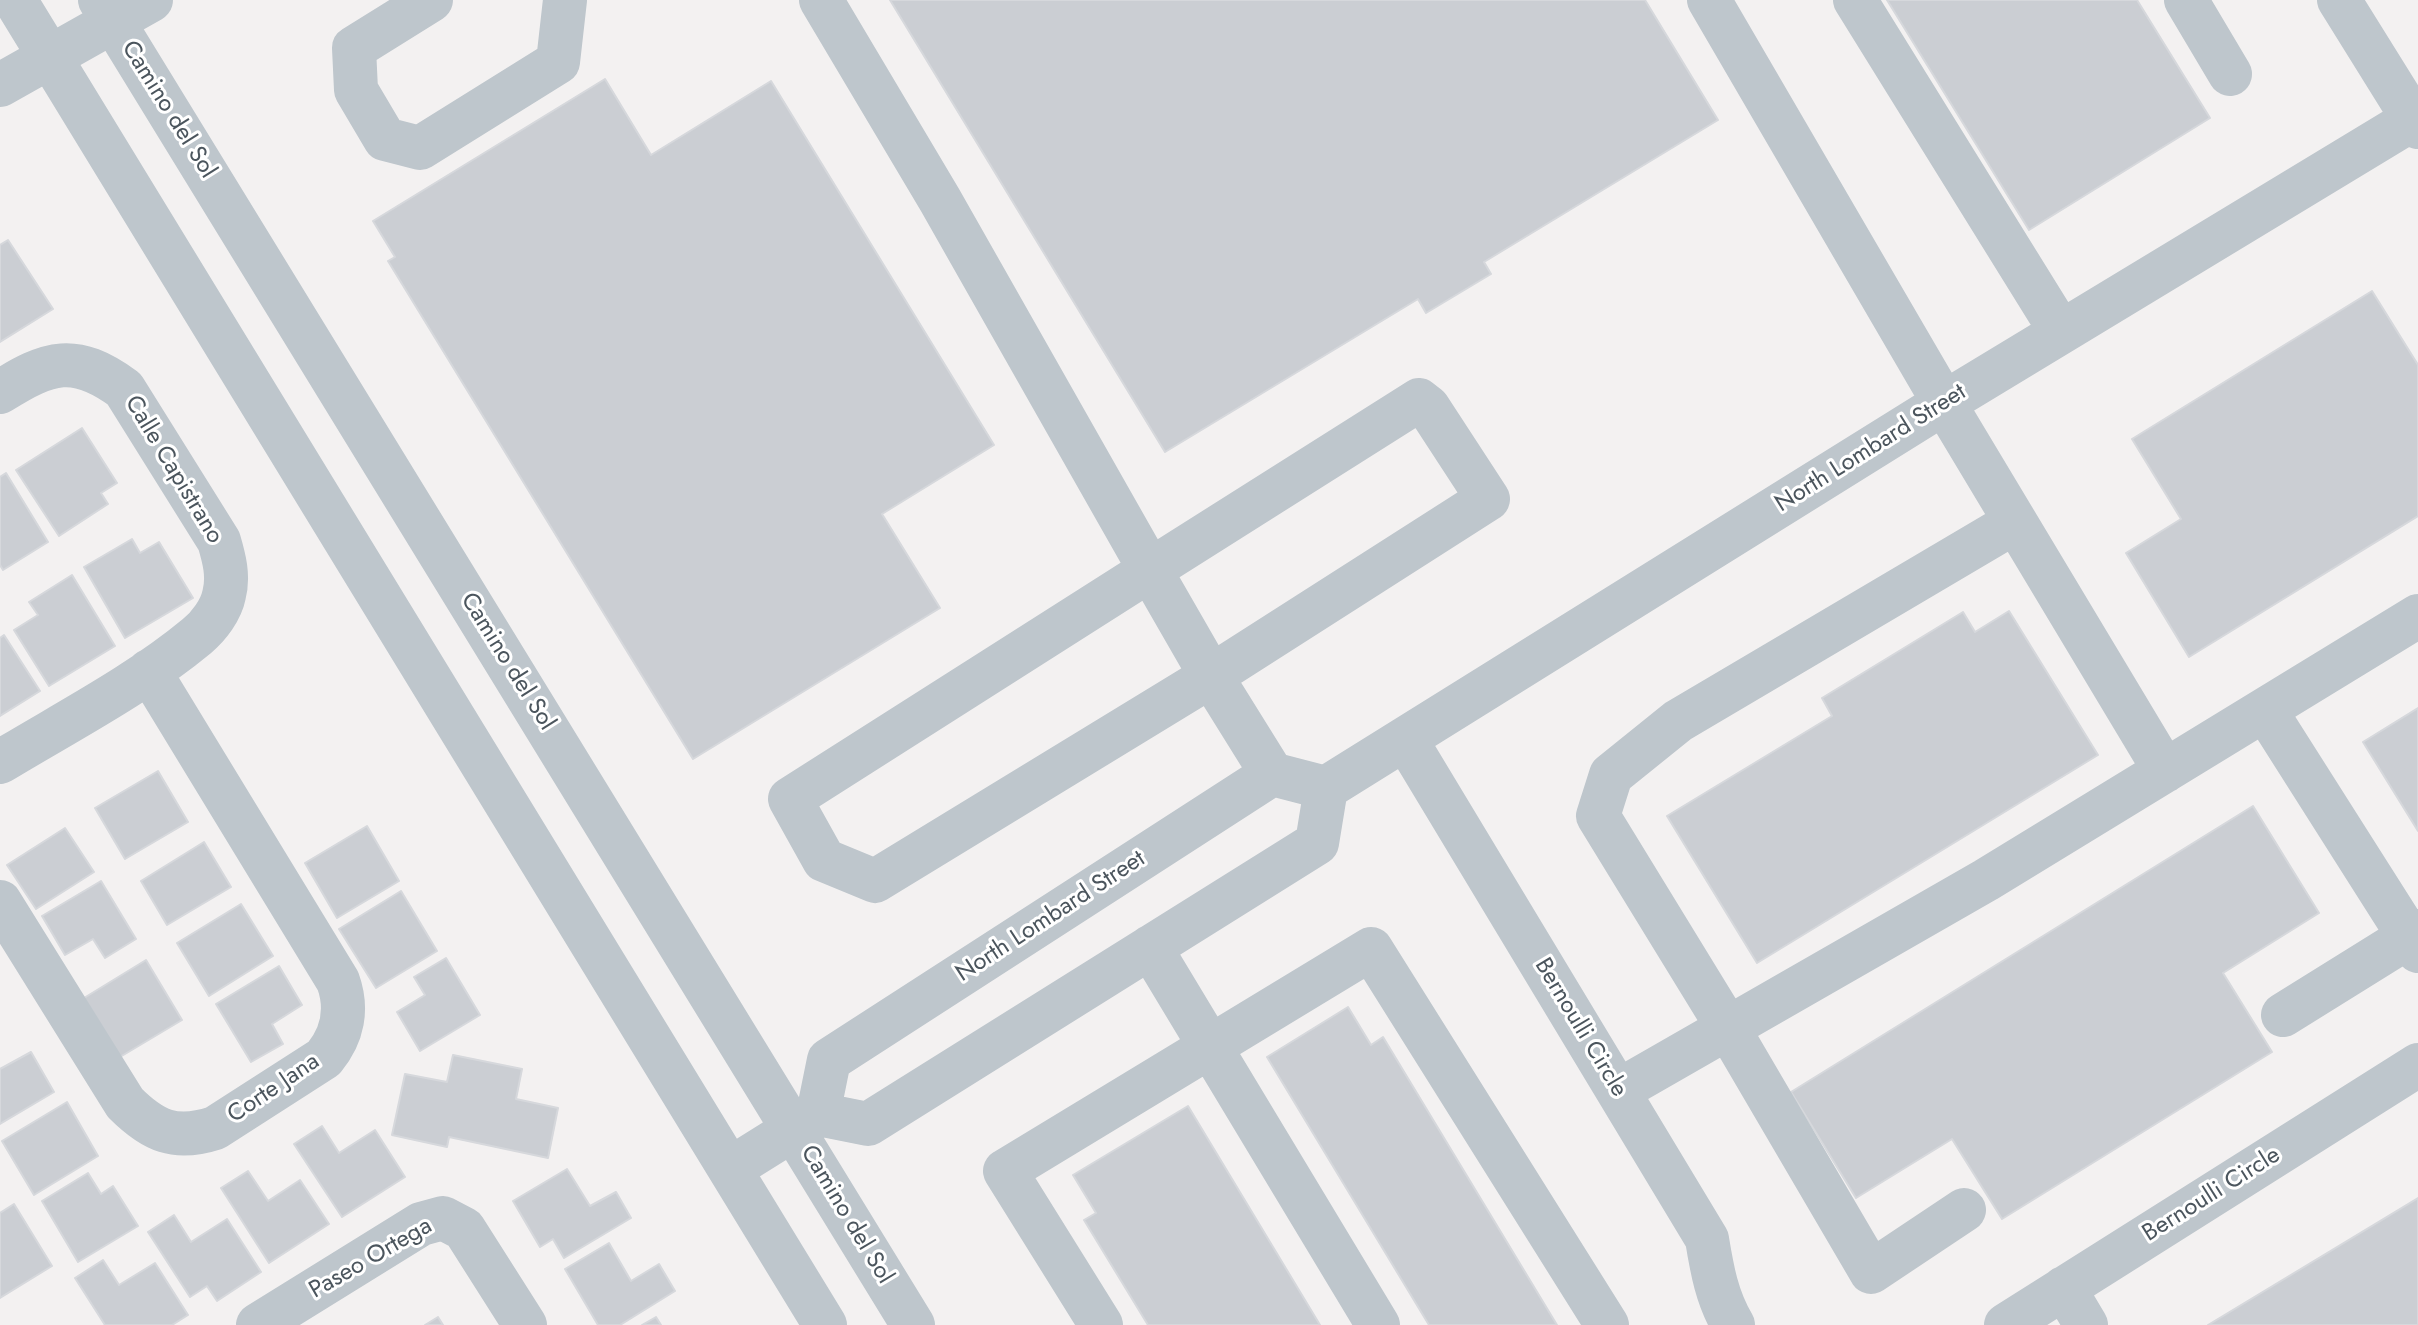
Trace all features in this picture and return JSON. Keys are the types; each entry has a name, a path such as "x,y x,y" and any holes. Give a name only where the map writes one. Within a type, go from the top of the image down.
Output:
{"street":[{"path":"15,0 825,1325"},
{"path":"0,85 50,57 107,11 151,0"},
{"path":"431,0 354,48 356,90 385,139 420,148 558,62 565,0"},
{"path":"730,1169 806,1122 868,1124 1317,843 1326,788 1272,774 1211,676 940,200 821,0"},
{"path":"1709,0 1944,403 2165,771"},
{"path":"1855,0 2061,332"},
{"path":"2186,0 2230,74"},
{"path":"2339,0 2416,121"},
{"name":"Camino del Sol","path":"107,11 806,1122 913,1325"},
{"name":"North Lombard Street","path":"1326,788 1944,403 2416,121"},
{"name":"Calle Capistrano","path":"0,392 46,367 74,365 101,372 124,389 219,541 226,567 224,595 217,613 200,634 149,671 0,762"},
{"path":"1419,400 1428,407 1488,499 1211,676 875,881 824,860 790,799 1419,400"},
{"path":"1964,1210 1871,1272 1728,1028 1598,816 1611,775 1678,721 2015,522"},
{"path":"1618,1091 1986,880 2418,616"},
{"name":"Corte Jana","path":"0,902 125,1103 144,1122 170,1134 198,1134 215,1128 324,1058 334,1046 344,1020 338,981 149,671"},
{"path":"2265,710 2415,940 2283,1015"},
{"name":"Bernoulli Circle","path":"1406,740 1707,1239 1712,1272 1730,1324"},
{"name":"North Lombard Street","path":"806,1122 829,1060 1272,774"},
{"path":"1150,947 1378,1325"},
{"path":"1101,1325 1005,1171 1371,949 1607,1325"},
{"name":"Bernoulli Circle","path":"2006,1325 2418,1065"},
{"name":"Paseo Ortega","path":"258,1325 421,1224 443,1218 464,1229 525,1325"},
{"path":"2064,1288 2086,1325"}],"building":[{"path":"890,0 1645,0 1718,120 1484,262 1491,274 1426,313 1418,299 1165,452"},
{"path":"1887,0 2137,0 2210,118 2029,230"},
{"path":"605,79 651,155 771,81 994,445 882,514 940,608 693,759 388,261 395,257 373,221"},
{"path":"8,240 53,309 0,342 0,245"},
{"path":"2372,291 2418,365 2418,516 2189,657 2126,553 2181,519 2132,439"},
{"path":"82,428 117,483 101,493 108,504 59,536 16,470"},
{"path":"6,473 48,542 3,570 0,565 0,477"},
{"path":"132,539 140,553 159,542 193,598 125,638 84,567"},
{"path":"72,575 115,646 49,686 14,630 38,615 29,602"},
{"path":"2009,611 2098,755 1757,963 1667,816 1832,716 1822,698 1963,612 1975,632"},
{"path":"4,635 40,691 0,716 0,638"},
{"path":"2418,708 2418,831 2363,742"},
{"path":"158,771 188,822 125,859 95,808"},
{"path":"2253,806 2319,913 2223,973 2272,1052 2002,1219 1952,1139 1856,1198 1791,1092"},
{"path":"367,826 399,881 337,918 305,863"},
{"path":"65,828 94,872 36,909 7,865"},
{"path":"204,842 231,887 167,925 141,881"},
{"path":"101,881 136,939 105,958 93,939 65,955 42,916"},
{"path":"401,891 437,951 376,988 339,929"},
{"path":"241,904 273,956 209,996 177,943"},
{"path":"446,958 480,1015 420,1051 397,1012 425,995 414,977"},
{"path":"146,960 182,1020 120,1057 84,998"},
{"path":"279,966 302,1005 272,1024 283,1044 251,1062 216,1004"},
{"path":"1348,1007 1371,1045 1383,1037 1557,1325 1429,1325 1267,1057"},
{"path":"31,1052 54,1092 0,1124 0,1069"},
{"path":"453,1055 522,1069 516,1099 558,1108 548,1158 449,1137 447,1147 392,1135 405,1074 447,1082"},
{"path":"67,1102 98,1156 34,1195 2,1141"},
{"path":"1188,1106 1320,1325 1148,1325 1084,1220 1096,1213 1073,1175"},
{"path":"322,1126 339,1153 375,1130 405,1177 342,1217 294,1144"},
{"path":"567,1169 590,1206 616,1192 631,1218 564,1258 553,1239 540,1247 513,1201"},
{"path":"248,1171 268,1201 300,1180 329,1224 269,1263 221,1188"},
{"path":"88,1173 101,1194 113,1186 138,1226 78,1262 42,1201"},
{"path":"2418,1198 2418,1325 2208,1325"},
{"path":"14,1204 52,1266 0,1298 0,1213"},
{"path":"174,1215 191,1242 227,1219 261,1272 217,1301 207,1286 190,1297 148,1232"},
{"path":"609,1243 631,1281 659,1264 675,1291 620,1325 598,1325 565,1269"},
{"path":"103,1260 119,1285 155,1263 188,1315 172,1325 105,1325 75,1278"},
{"path":"438,1317 443,1325 425,1325"},
{"path":"656,1317 661,1325 642,1325"}]}
